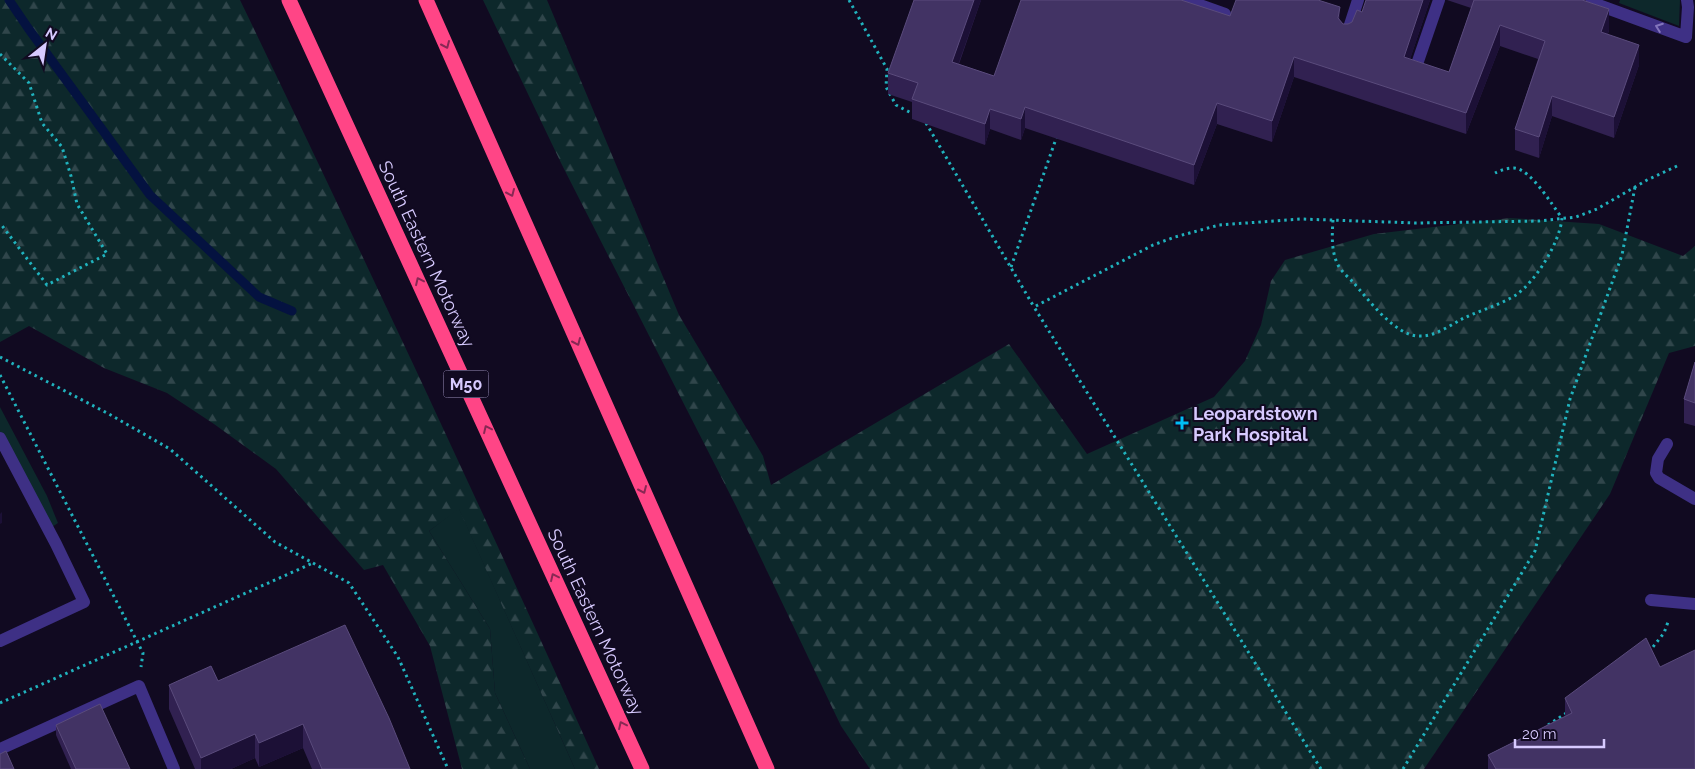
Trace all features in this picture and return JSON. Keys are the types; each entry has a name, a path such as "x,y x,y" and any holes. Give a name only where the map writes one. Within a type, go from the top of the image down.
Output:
{"highway":[{"name":"South Eastern Motorway","path":"289,0 642,769"},
{"path":"426,0 767,769"}],"street":[{"path":"1186,0 1225,14"},
{"path":"1346,37 1358,0"},
{"path":"1416,67 1438,0"},
{"path":"1584,0 1686,40 1688,7 1686,0"},
{"path":"0,438 56,544 84,602 0,641"},
{"path":"1667,444 1658,459 1656,473 1660,478 1695,499"},
{"path":"1651,600 1695,604"},
{"path":"0,749 138,686 174,769"}],"path":[{"path":"848,0 887,69 886,87 896,105 917,116"},
{"path":"0,54 29,83 42,123 62,147 72,176 78,204 107,254 47,285 0,223"},
{"path":"922,121 928,125 1034,308 1321,769"},
{"path":"1011,268 1058,133"},
{"path":"1034,308 1153,245 1174,237 1219,226 1301,219 1416,223 1539,221 1576,217 1597,209 1677,166"},
{"path":"1333,220 1331,241 1338,266 1385,317 1404,332 1417,337 1432,335 1518,294 1543,264 1556,243 1562,218 1533,180 1526,173 1514,168 1504,169 1495,173"},
{"path":"1403,769 1535,551 1570,398 1622,256 1635,187"},
{"path":"0,357 109,414 170,449 275,542 349,583 398,657 448,769"},
{"path":"0,375 143,653 138,686"},
{"path":"0,703 313,563"},
{"path":"1644,656 1652,650 1664,633 1676,602"},
{"path":"1545,727 1568,711"}],"green space":[{"path":"0,0 240,0 422,383 599,769 575,769 459,509 429,531 490,629 495,693 530,769 462,769 430,646 383,565 364,570 276,469 167,393 104,368 29,326 0,342"},
{"path":"483,0 547,0 679,315 763,456 771,485 1009,344 1087,454 1214,397 1245,361 1261,325 1271,281 1285,260 1374,234 1510,218 1599,224 1683,256 1695,246 1695,346 1669,353 1610,494 1424,769 870,769 841,726 736,506 562,165"},
{"path":"1620,0 1680,0 1679,26 1619,3"},
{"path":"0,407 47,496 58,523 52,527 0,432"},
{"path":"459,508 575,769 530,769 495,693 490,629 429,531"}],"building":[{"path":"914,0 974,0 952,62 994,76 1021,0 1181,0 1230,16 1236,0 1318,0 1340,7 1338,18 1343,24 1348,24 1352,22 1357,10 1362,12 1366,0 1423,0 1404,57 1449,72 1474,0 1582,0 1609,9 1601,32 1639,45 1614,117 1552,96 1539,137 1515,129 1545,41 1500,25 1466,113 1294,57 1272,121 1217,103 1194,165 1025,107 1021,119 990,109 985,124 912,99 918,83 888,73"},
{"path":"1695,362 1695,403 1684,399"},
{"path":"345,625 389,718 410,769 322,769 303,724 259,743 255,734 201,758 169,685 211,666 218,681"},
{"path":"1646,638 1660,667 1695,650 1695,769 1496,769 1488,755 1572,713 1565,698"},
{"path":"100,704 130,769 76,769 56,725"},
{"path":"6,751 14,769 0,769 0,754"}],"waterway":[{"path":"9,0 150,195 259,297 292,311"}],"place":[{"name":"Leopardstown Park Hospital","path":"1182,423"}]}
